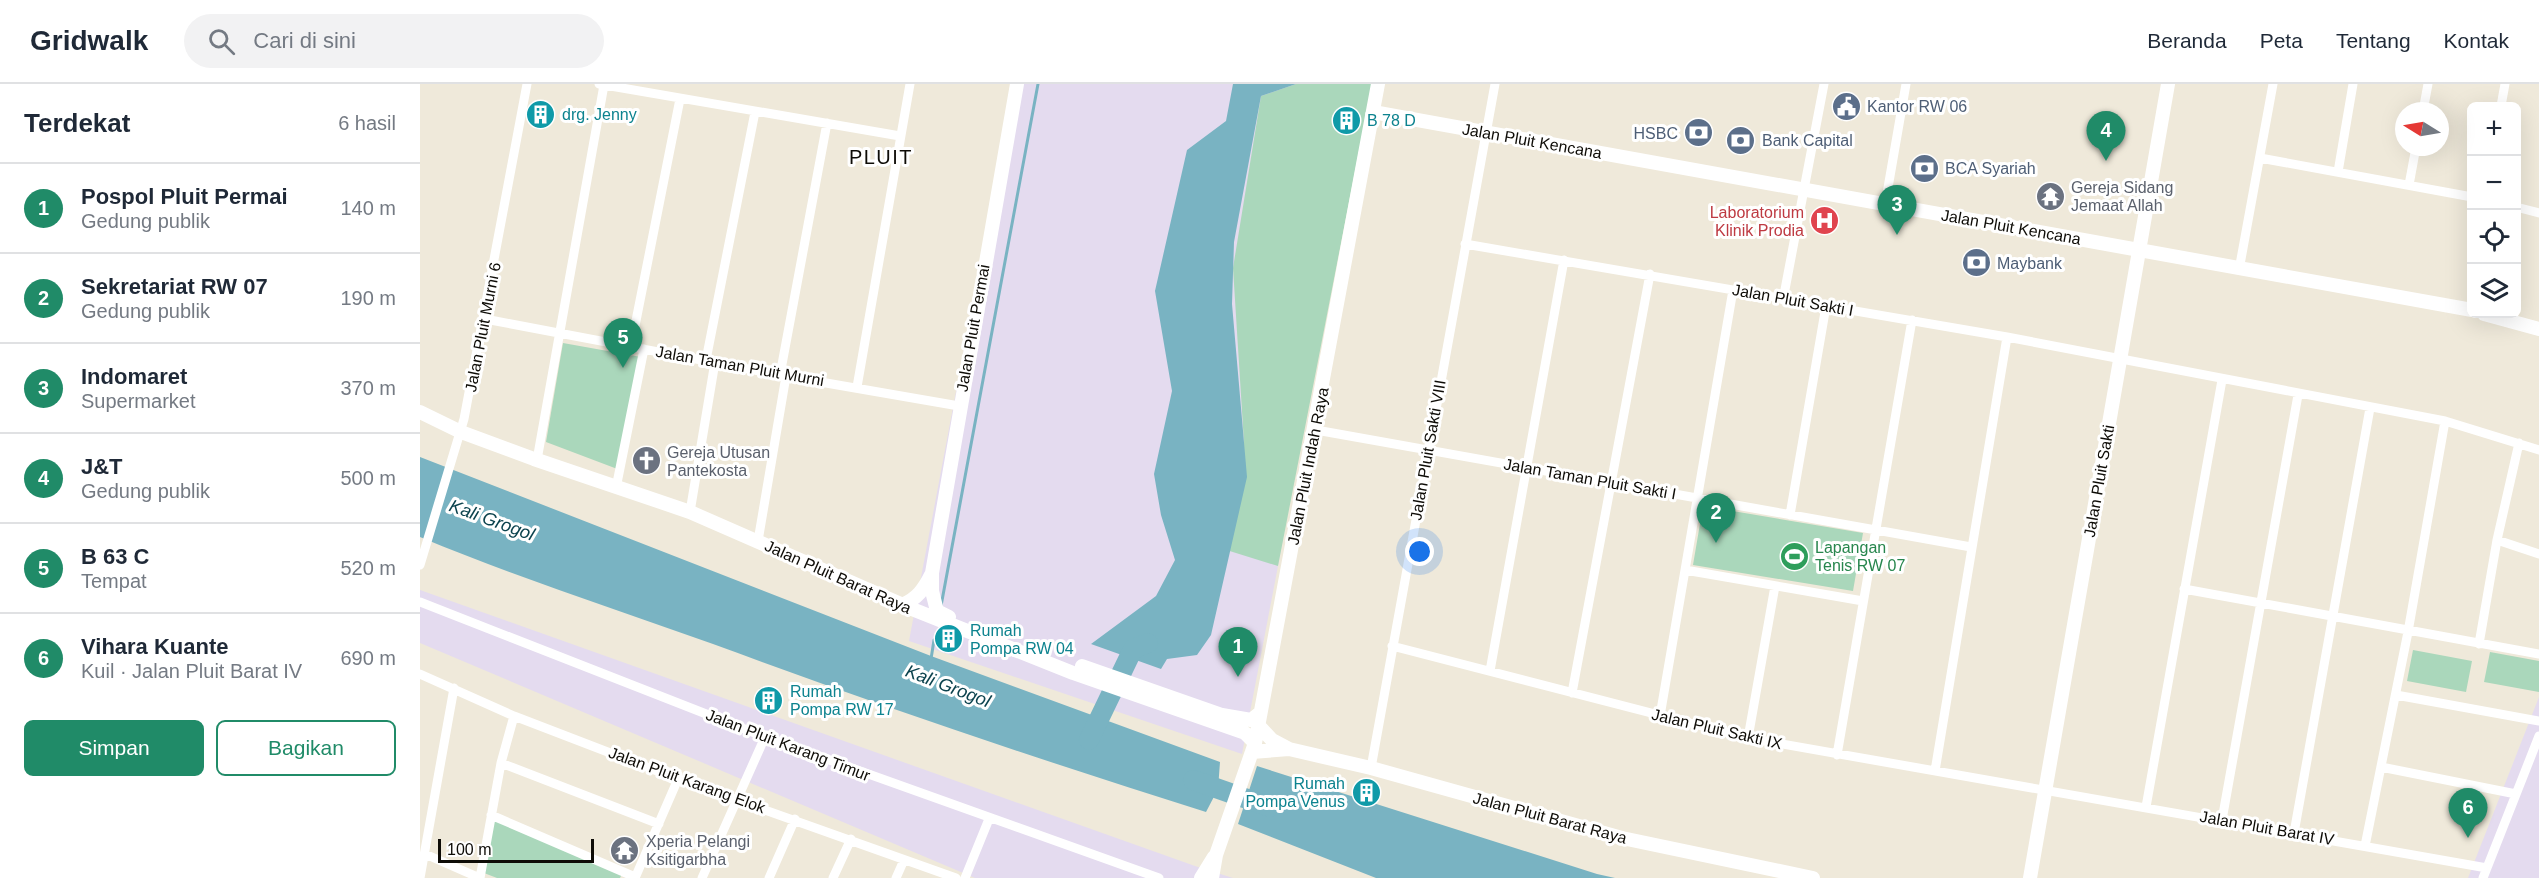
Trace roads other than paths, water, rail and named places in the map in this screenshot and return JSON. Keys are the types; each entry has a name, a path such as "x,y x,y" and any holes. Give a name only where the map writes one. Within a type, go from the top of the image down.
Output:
{"street":[{"name":"Jalan Pluit Murni 6","path":"421,562 461,432 485,319 527,84"},
{"path":"857,387 910,84"},
{"name":"Jalan Pluit Permai","path":"932,573 959,406 1017,84"},
{"name":"Jalan Pluit Indah Raya","path":"1218,849 1252,754 1316,430 1378,84"},
{"name":"Jalan Pluit Sakti VIII","path":"1371,768 1495,84"},
{"path":"1783,300 1824,84"},
{"path":"1885,205 1906,84"},
{"name":"Jalan Pluit Sakti","path":"2031,878 2168,84"},
{"path":"2239,270 2273,84"},
{"path":"2338,172 2354,84"},
{"path":"2425,102 2428,84"},
{"path":"2502,102 2505,84"},
{"path":"537,460 602,85 900,136"},
{"path":"631,346 680,99"},
{"path":"690,512 711,361 755,112"},
{"name":"Jalan Pluit Kencana","path":"1372,112 2140,250 2239,270 2467,309"},
{"path":"758,541 783,376 826,123"},
{"path":"2409,185 2414,156"},
{"path":"2260,158 2467,196"},
{"path":"2521,208 2539,213"},
{"name":"Jalan Pluit Sakti I","path":"1465,244 2007,337 2298,395 2445,421 2539,450"},
{"path":"1490,671 1563,260"},
{"path":"1572,693 1650,274"},
{"path":"1660,717 1733,290"},
{"path":"1790,515 1826,306"},
{"path":"2499,318 2539,329"},
{"name":"Jalan Taman Pluit Murni","path":"485,319 783,376 959,406"},
{"path":"1837,755 1912,320"},
{"path":"1935,771 2007,337"},
{"path":"616,488 644,349"},
{"path":"2146,807 2222,380"},
{"path":"2222,820 2298,395"},
{"path":"2294,833 2370,408"},
{"name":"Jalan Pluit Barat Raya","path":"420,412 461,432 690,512 902,605 1215,718 1245,733 1252,754 1288,749"},
{"path":"2365,846 2408,632 2445,421"},
{"name":"Jalan Taman Pluit Sakti I","path":"1316,430 1971,548"},
{"path":"2480,644 2497,540 2519,443"},
{"path":"2497,540 2539,554"},
{"path":"1685,570 1863,601"},
{"path":"902,605 913,600 920,593 932,573"},
{"name":"Jalan Pluit Barat Raya","path":"932,573 933,599 937,610 942,614 1172,704"},
{"path":"1748,738 1775,586"},
{"path":"2184,589 2408,632 2539,654"},
{"name":"Jalan Pluit Karang Timur","path":"420,602 765,737 1159,878"},
{"name":"Jalan Pluit Sakti IX","path":"1392,646 1748,738 2047,790"},
{"name":"Jalan Pluit Karang Elok","path":"420,674 514,716 678,779 956,878"},
{"path":"420,878 454,688"},
{"path":"2396,695 2539,721"},
{"path":"424,854 480,878 501,763 514,716"},
{"name":"Jalan Pluit Barat Raya","path":"1215,718 1259,720 1272,740 1288,749 1371,768 1622,838 1812,878"},
{"path":"2483,878 2539,736"},
{"path":"702,878 765,737"},
{"path":"501,763 659,824"},
{"path":"2381,767 2516,794"},
{"path":"491,815 635,877 678,779"},
{"name":"Jalan Pluit Barat IV","path":"2047,790 2487,868"},
{"path":"769,878 795,819"},
{"path":"965,878 989,819"},
{"path":"833,878 851,839"},
{"path":"1201,878 1218,849"},
{"path":"1212,878 1218,849"},
{"path":"896,878 904,860"}],"water":[{"path":"1233,84 1296,84 1261,96 1234,242 1232,304 1247,477 1211,635 1197,655 1167,659 1161,669 1091,644 1156,596 1175,560 1161,515 1154,474 1172,391 1155,291 1187,150 1226,121"},
{"path":"420,457 931,656 1220,762 1218,789 1206,812 897,710 456,552 420,537"},
{"path":"1257,766 1615,878 1376,878 1238,824"}],"waterway":[{"path":"941,606 1038,84"},
{"path":"931,659 934,640"},
{"path":"1120,676 1133,649 1148,643"},
{"path":"1089,740 1113,690"},
{"name":"Kali Grogol","path":"1193,780 1270,807"}],"place":[{"name":"Kantor RW 06","path":"1846,106"},
{"name":"drg. Jenny","path":"541,114"},
{"name":"B 78 D","path":"1346,120"},
{"name":"HSBC","path":"1699,133"},
{"name":"Bank Capital","path":"1741,140"},
{"name":"J&T","path":"2106,161"},
{"name":"BCA Syariah","path":"1924,168"},
{"name":"Gereja Sidang Jemaat Allah","path":"2050,196"},
{"name":"Laboratorium Klinik Prodia","path":"1825,221"},
{"name":"Indomaret","path":"1897,235"},
{"name":"Maybank","path":"1976,263"},
{"name":"B 63 C","path":"623,368"},
{"name":"Gereja Utusan Pantekosta","path":"646,461"},
{"name":"Sekretariat RW 07","path":"1716,543"},
{"name":"Lapangan Tenis RW 07","path":"1794,556"},
{"name":"Rumah Pompa RW 04","path":"949,639"},
{"name":"Pospol Pluit Permai","path":"1238,677"},
{"name":"Rumah Pompa RW 17","path":"769,700"},
{"name":"Rumah Pompa Venus","path":"1366,792"},
{"name":"Vihara Kuante","path":"2468,838"},
{"name":"Xperia Pelangi Ksitigarbha","path":"625,850"}],"district":[{"name":"PLUIT","path":"881,157"}]}
